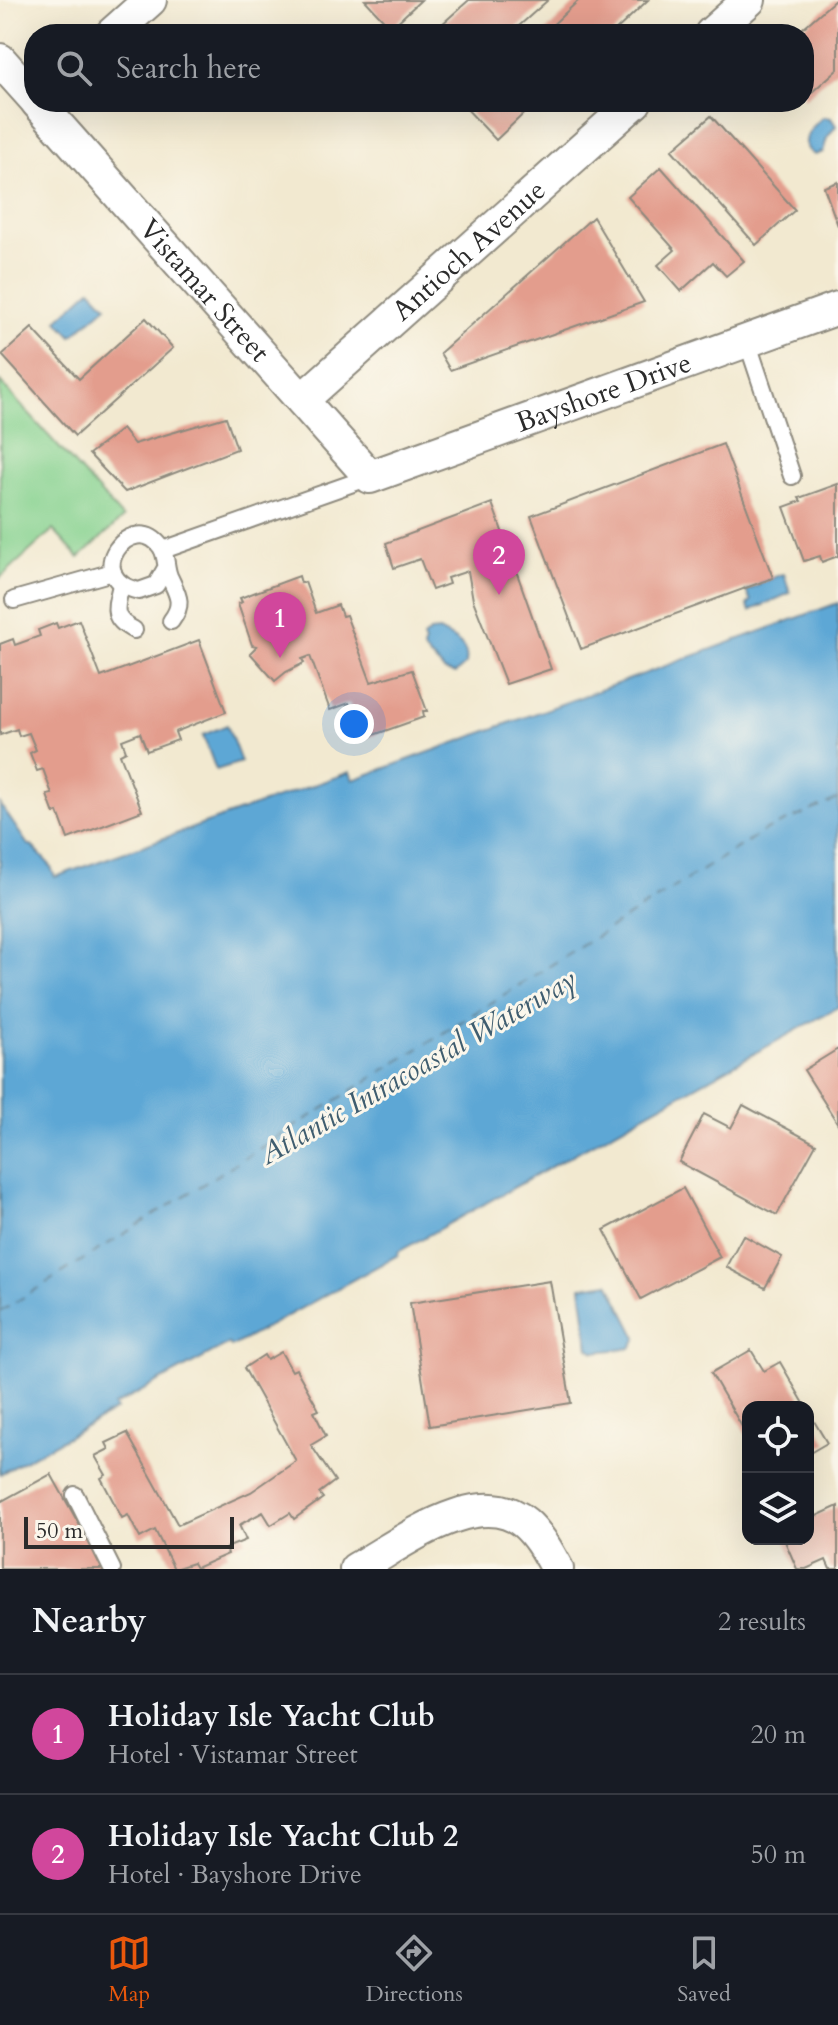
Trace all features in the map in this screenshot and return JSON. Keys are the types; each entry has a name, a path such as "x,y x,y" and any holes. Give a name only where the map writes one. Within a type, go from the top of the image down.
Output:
{"street":[{"path":"123,24 150,0"},
{"path":"722,24 749,0"},
{"name":"Vistamar Street","path":"0,60 24,87"},
{"name":"Vistamar Street","path":"47,112 370,477"},
{"name":"Antioch Avenue","path":"302,400 624,112"},
{"name":"Bayshore Drive","path":"370,477 838,308"},
{"path":"356,1569 444,1520 480,1508 497,1509 525,1523 539,1537 557,1569"}],"lane":[{"path":"747,341 792,476"},
{"path":"163,550 370,477"},
{"path":"134,630 122,624 116,612 117,578 113,552 133,536 150,538 163,550 166,568 179,598 179,611 171,621"},
{"path":"14,600 117,578 139,591 148,590 163,578 166,568"},
{"path":"75,1495 112,1569"}],"green space":[{"path":"0,382 123,518 79,558 53,530 0,578"}],"water":[{"path":"823,117 831,118 836,126 827,138 823,152 815,155 809,151 807,136"},
{"path":"91,289 107,306 72,336 57,320"},
{"path":"784,574 790,593 750,611 747,605 751,601 746,591"},
{"name":"Atlantic Intracoastal Waterway","path":"838,603 838,1007 398,1252 398,1255 231,1347 229,1344 114,1406 116,1410 0,1474 0,804 28,845 50,865 55,877 350,772 353,780"},
{"path":"439,631 459,643 467,657 466,664 455,674 444,671 423,648 423,638 430,632"},
{"path":"227,725 241,762 216,770 203,735"},
{"path":"609,1283 637,1338 631,1348 595,1352 589,1348 581,1287"}],"building":[{"path":"365,0 421,0 395,24 387,24"},
{"path":"469,0 548,0 521,24 442,24"},
{"path":"579,0 648,0 623,24 554,24"},
{"path":"838,0 838,69 814,90 814,24 807,24"},
{"path":"470,112 525,112 496,140"},
{"path":"711,116 795,210 756,245 672,150"},
{"path":"661,167 744,261 726,276 713,262 681,291 658,265 675,250 628,197"},
{"path":"838,182 838,226 824,187"},
{"path":"593,217 644,302 450,370 440,353"},
{"path":"146,318 173,348 75,436 2,355 32,328 79,379"},
{"path":"226,417 237,449 125,492 89,454 122,429 134,444"},
{"path":"723,444 773,578 581,649 531,516"},
{"path":"838,484 838,556 822,562 820,556 804,561 784,507 801,501 799,498"},
{"path":"492,503 551,669 506,684 473,600 468,571 447,578 449,584 432,590 420,559 394,568 386,543"},
{"path":"299,576 301,583 305,582 316,613 338,605 342,616 346,615 371,682 412,670 427,711 423,711 424,717 365,738 363,733 360,734 349,703 330,710 310,656 275,681 250,653 257,646 252,645 238,604 242,602 240,598"},
{"path":"79,620 101,677 199,640 226,712 175,732 178,740 147,751 140,733 122,740 126,751 120,754 142,811 68,839 58,812 54,814 47,795 52,794 43,769 37,771 30,753 36,750 29,733 19,736 17,729 0,735 0,644 13,639 15,645 40,636 38,630 56,623 58,628"},
{"path":"838,1049 838,1124 804,1070"},
{"path":"743,1105 816,1144 777,1215 679,1162 704,1114 731,1128"},
{"path":"683,1188 720,1257 641,1299 604,1230"},
{"path":"743,1235 782,1257 765,1288 726,1267"},
{"path":"550,1281 571,1403 430,1426 410,1303"},
{"path":"751,1350 764,1371 780,1362 803,1401 742,1401 742,1427 711,1373"},
{"path":"281,1352 292,1371 296,1369 319,1410 314,1412 326,1436 311,1445 335,1481 319,1493 323,1498 294,1519 290,1513 271,1525 263,1512 239,1525 246,1540 226,1548 228,1554 196,1568 193,1563 174,1569 155,1530 140,1538 128,1515 122,1518 101,1478 106,1475 95,1456 109,1449 106,1443 127,1433 178,1525 251,1492 296,1461 244,1368 264,1355 267,1360"},
{"path":"814,1421 827,1443 814,1451"},
{"path":"51,1474 104,1569 0,1569 0,1502"},
{"path":"838,1506 838,1569 830,1569 826,1560 806,1569 797,1569 787,1545 814,1545 814,1517"}],"ferry route":[{"path":"0,1312 764,831 838,799"}],"place":[{"name":"Holiday Isle Yacht Club 2","path":"499,595"},
{"name":"Holiday Isle Yacht Club","path":"280,658"}]}
